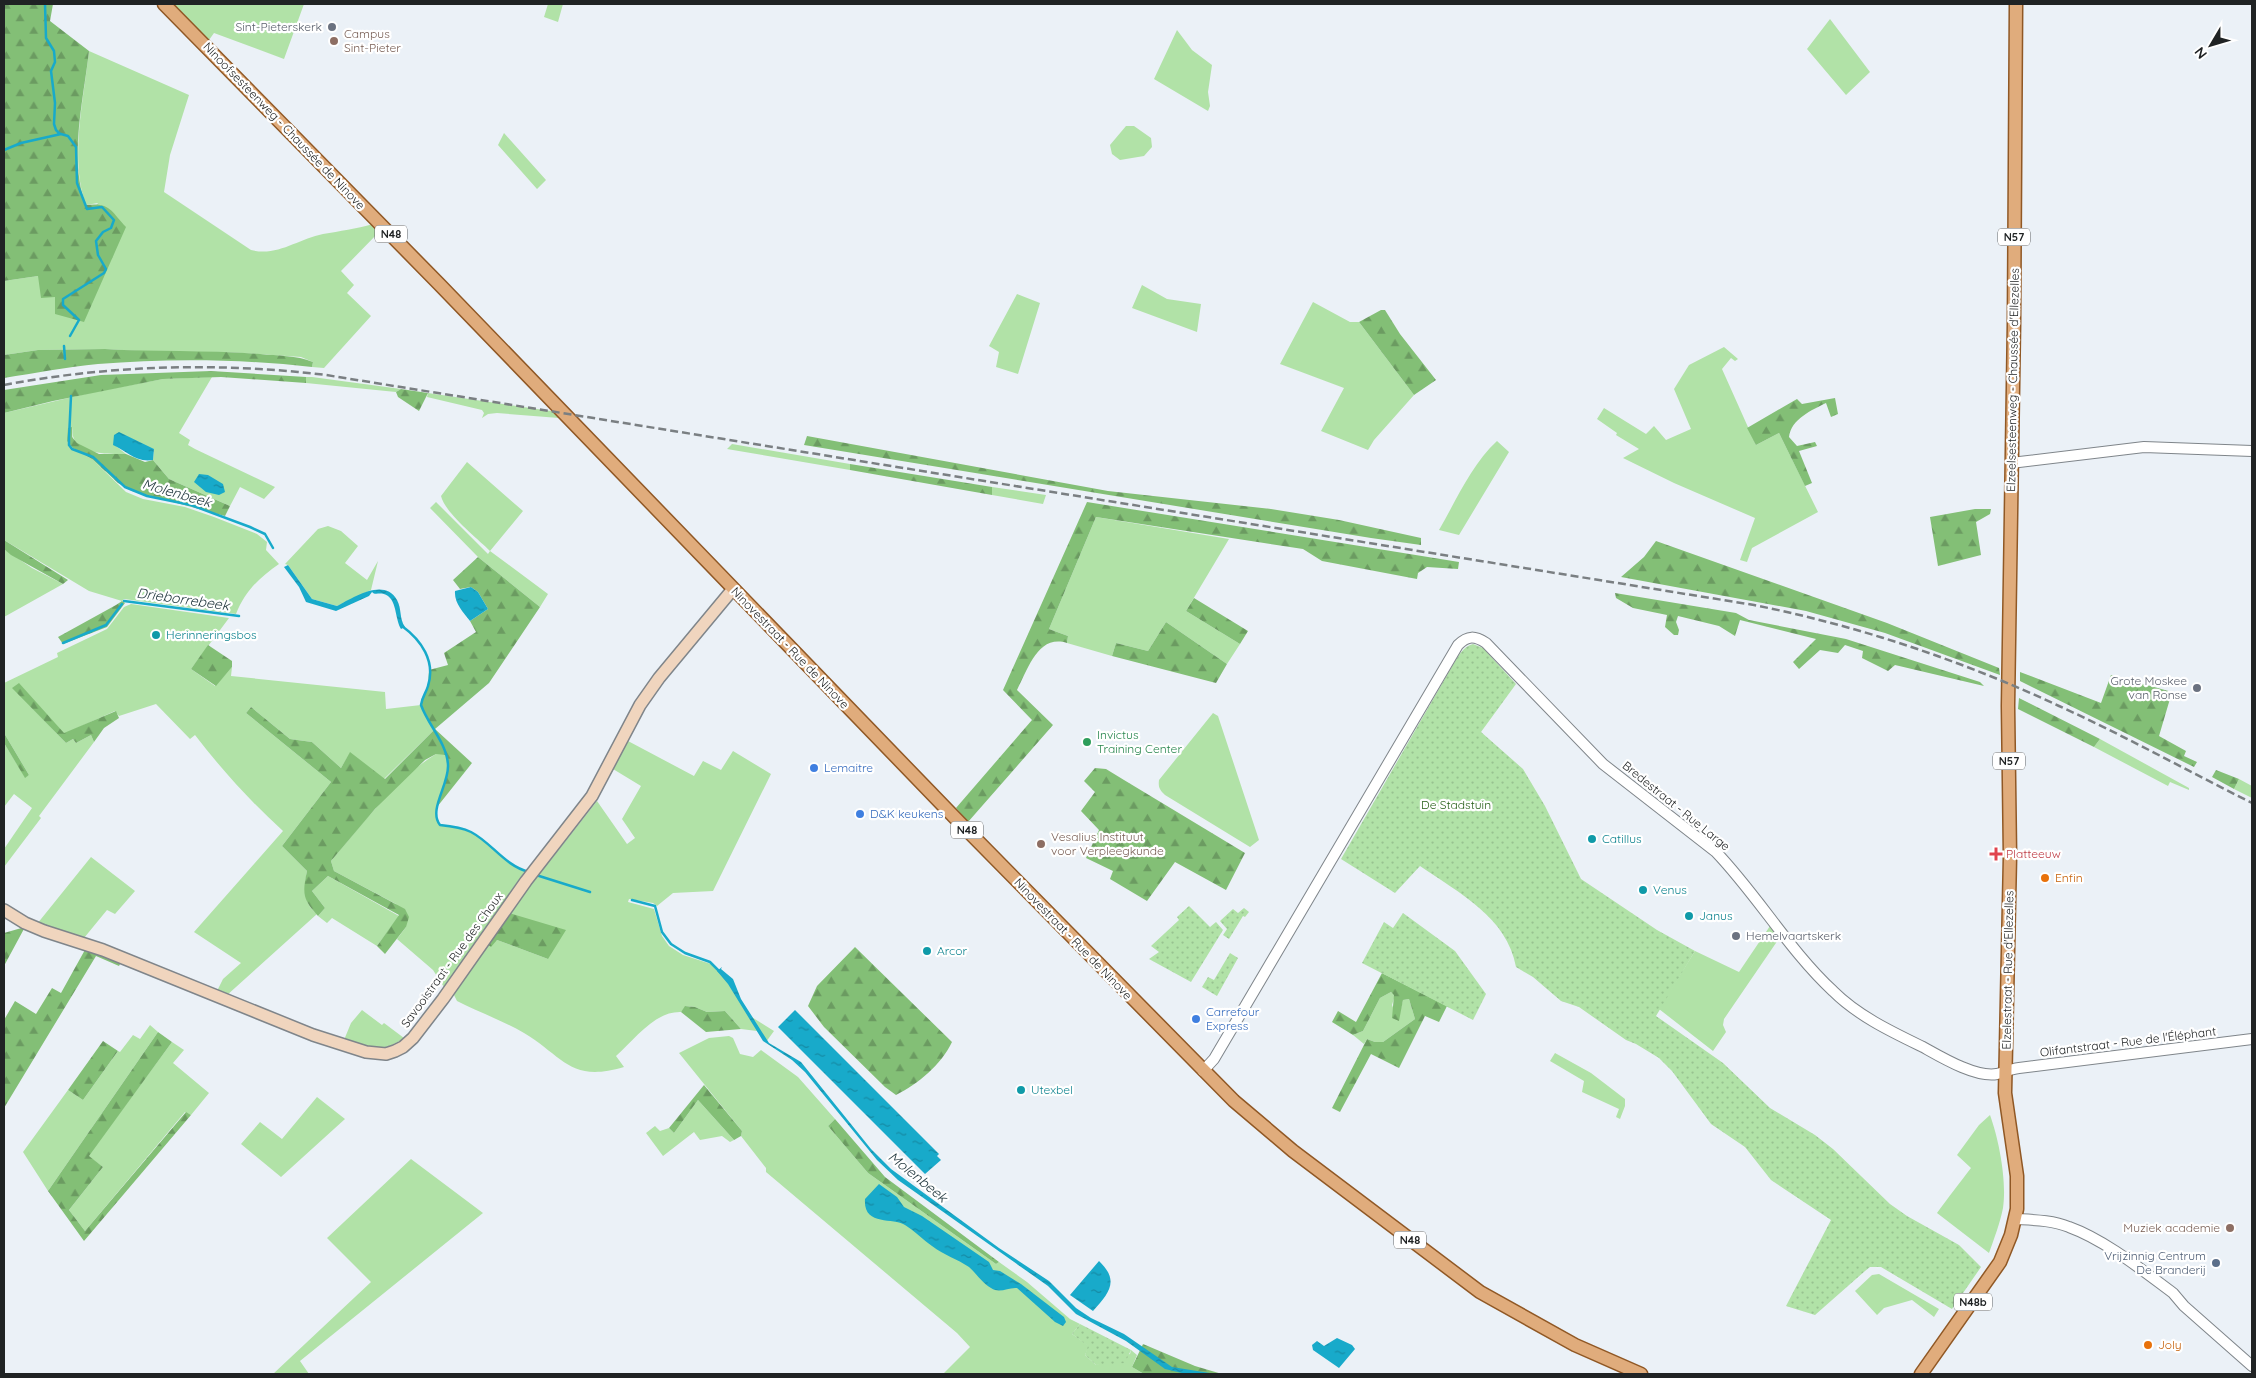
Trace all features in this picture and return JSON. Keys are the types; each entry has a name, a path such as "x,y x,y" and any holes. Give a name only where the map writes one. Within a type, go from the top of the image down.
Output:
{"main road":[{"name":"Ninoofsesteenweg - Chaussée de Ninove","path":"164,4 571,420"},
{"name":"Elzeelsesteenweg - Chaussée d'Ellezelles","path":"2010,666 2016,4"},
{"name":"Ninovestraat - Rue de Ninove","path":"571,420 733,589 1203,1070 1277,1139 1480,1292 1574,1345 1641,1374"},
{"name":"Savooistraat - Rue des Choux","path":"4,910 44,932 103,950 282,1024 366,1052 386,1054 403,1047 413,1038 443,1000 536,868 592,796 636,712 659,678 733,589"},
{"name":"Elzelestraat - Rue d'Ellezelles","path":"1996,1269 2008,1244 2015,1219 2018,1189 2005,1102 2007,1070 2010,666"},
{"name":"N48b","path":"1921,1374 1996,1269"}],"street":[{"path":"2011,463 2144,448 2252,451"},
{"name":"Bredestraat - Rue Large","path":"1203,1070 1214,1059 1458,645 1465,638 1472,636 1480,640 1501,658 1603,764 1706,844 1729,865 1807,963 1846,1003 1871,1020 1962,1066 1983,1073 1996,1074 2007,1070"},
{"name":"Olifantstraat - Rue de l'Éléphant","path":"2007,1070 2252,1039"},
{"path":"2015,1219 2054,1222 2088,1235 2173,1294 2252,1366"}],"green space":[{"path":"4,4 53,4 50,21 89,51 79,128 78,168 81,187 86,205 105,206 126,227 84,322 55,314 55,297 41,298 38,276 4,281"},
{"path":"174,4 304,4 284,59 214,33 209,40"},
{"path":"548,4 563,4 558,22 544,17"},
{"path":"1830,19 1870,72 1846,95 1807,49"},
{"path":"1177,30 1192,50 1212,65 1208,92 1210,106 1208,111 1154,79"},
{"path":"89,51 189,95 170,155 164,192 251,250 270,251 314,236 373,224 380,231 341,271 354,285 347,293 371,316 324,368 312,367 313,362 301,357 228,352 157,352 105,349 38,350 4,355 4,281 38,276 98,203 86,205 79,169 79,129"},
{"path":"1126,126 1134,126 1151,138 1152,147 1144,156 1120,160 1112,154 1110,145"},
{"path":"504,133 546,180 537,189 498,145"},
{"path":"1142,285 1167,299 1201,304 1197,332 1132,308"},
{"path":"1017,294 1040,303 1018,374 996,367 999,352 989,346"},
{"path":"1313,302 1350,322 1359,322 1414,395 1374,440 1368,450 1321,431 1344,388 1280,364"},
{"path":"1381,310 1385,310 1400,334 1436,380 1414,395 1359,322"},
{"path":"1724,347 1738,359 1735,361 1731,358 1722,369 1756,445 1779,433 1818,512 1752,548 1747,562 1740,560 1755,518 1674,483 1623,458 1639,449 1616,435 1617,433 1597,419 1604,408 1646,434 1654,426 1666,440 1691,429 1674,389 1689,365"},
{"path":"105,349 241,353 294,357 313,362 312,367 232,361 178,360 125,362 75,367 4,378 4,355 38,350"},
{"path":"211,371 306,377 306,383 221,377 163,379 4,413 4,390 101,375"},
{"path":"212,377 179,433 190,440 188,445 195,449 275,487 264,499 240,487 230,506 169,479 153,460 154,449 116,446 126,454 90,451 78,444 73,437 72,427 73,448 92,459 126,492 143,499 185,507 214,517 257,534 267,542 266,550 279,564 253,586 236,614 124,599 122,601 89,591 4,540 4,413 94,392 163,379"},
{"path":"306,377 401,389 396,392 306,383"},
{"path":"401,389 428,393 419,411 398,397 396,392"},
{"path":"428,393 551,411 559,416 559,418 497,413 488,414 482,418 484,413 482,410 427,397"},
{"path":"1835,398 1838,414 1831,417 1826,403 1798,420 1791,431 1789,437 1797,446 1815,442 1817,446 1799,451 1812,483 1805,486 1779,433 1756,445 1747,428 1797,399 1802,404"},
{"path":"72,427 72,437 77,443 99,454 126,454 145,462 153,460 169,479 230,506 225,516 132,491 118,483 92,459 73,448 67,441 68,428"},
{"path":"807,436 1108,491 1271,509 1339,520 1421,538 1421,545 804,445"},
{"path":"1497,441 1509,452 1459,535 1439,530 1479,461"},
{"path":"732,444 850,464 850,470 727,449"},
{"path":"467,462 523,511 490,551 455,517 441,496"},
{"path":"850,464 992,487 992,495 850,470"},
{"path":"992,487 1046,495 1043,504 992,495"},
{"path":"436,502 488,554 490,551 548,594 540,607 478,557 430,508"},
{"path":"1087,502 1459,562 1458,569 1427,567 1418,573 1417,579 1322,561 1303,549 1096,517 1049,629 1068,636 1067,643 1057,642 1041,648 1035,655 1017,690 1053,725 968,822 956,808 1032,720 1003,690"},
{"path":"1975,509 1991,509 1990,514 1976,522 1981,555 1938,566 1930,517"},
{"path":"1096,517 1229,539 1186,611 1240,644 1227,664 1166,622 1148,651 1116,643 1112,656 1067,643 1068,636 1049,629"},
{"path":"328,526 341,531 358,546 345,563 367,580 378,561 371,590 337,606 312,599 288,565 285,564 318,529"},
{"path":"4,540 68,580 63,584 11,555 4,549"},
{"path":"1656,541 1887,623 1999,668 2000,675 1885,633 1806,611 1621,577 1644,557"},
{"path":"4,549 32,568 63,584 4,617"},
{"path":"478,557 540,607 489,683 435,729 472,763 437,807 444,787 447,769 446,755 436,754 425,760 375,809 331,861 334,871 405,909 409,917 406,927 385,954 377,946 399,915 328,876 312,891 325,908 318,916 309,905 304,891 307,871 282,846 331,782 246,713 251,707 290,739 312,742 341,768 350,752 385,779 434,730 421,705 422,698 428,687 429,670 448,665 444,653 476,632 470,621 488,609 478,592 471,587 460,589 453,580"},
{"path":"1615,593 1736,613 1749,620 1846,639 1980,682 1984,686 1895,665 1888,671 1862,658 1863,651 1845,645 1838,653 1820,650 1799,669 1793,662 1816,639 1740,620 1735,636 1719,626 1678,616 1676,622 1679,630 1678,635 1674,635 1665,627 1667,615 1633,608 1616,598"},
{"path":"1194,598 1248,631 1240,644 1186,611"},
{"path":"122,601 125,603 107,627 63,644 58,637 116,605"},
{"path":"131,604 229,618 191,669 215,686 232,667 231,676 385,692 386,709 421,705 435,729 384,779 350,753 341,768 312,742 290,739 251,707 246,713 331,782 282,846 307,871 305,889 307,900 312,910 317,914 226,996 217,991 223,979 241,963 194,932 283,831 237,785 195,735 190,739 156,704 119,716 115,711 64,734 19,684 13,688 66,743 73,739 76,743 91,735 94,742 4,867 4,849 32,808 14,794 4,807 4,743 25,777 29,775 4,733 4,683 58,657 57,653 107,629 124,607"},
{"path":"1166,622 1227,664 1216,683 1112,656 1116,643 1148,651"},
{"name":"De Stadstuin","path":"1473,644 1483,648 1516,684 1481,732 1523,769 1545,806 1581,879 1657,930 1695,951 1656,1016 1723,1063 1770,1108 1815,1135 1833,1149 1890,1204 1907,1216 1959,1245 1981,1267 1952,1309 1881,1267 1870,1267 1815,1315 1786,1306 1831,1220 1771,1180 1745,1147 1711,1124 1672,1071 1659,1058 1626,1040 1579,1007 1561,1001 1533,977 1516,967 1511,949 1503,934 1492,920 1465,897 1420,866 1395,893 1341,859 1454,663 1464,649"},
{"path":"208,645 232,661 232,667 216,686 191,669"},
{"path":"2020,672 2101,703 2111,675 2172,692 2159,736 2186,751 2184,756 2197,762 2194,767 2020,681"},
{"path":"19,683 64,733 116,711 119,718 104,728 94,742 91,735 76,743 73,739 66,743 12,688"},
{"path":"2019,698 2100,739 2094,747 2018,709"},
{"path":"1213,713 1218,716 1259,840 1250,847 1165,795 1159,787 1159,780"},
{"path":"4,733 29,775 25,778 4,743"},
{"path":"2100,739 2189,788 2189,790 2170,782 2168,786 2094,747"},
{"path":"628,741 694,776 703,761 721,770 733,751 771,774 713,891 673,893 657,906 653,903 629,899 628,902 654,909 662,936 669,946 683,955 711,964 729,980 750,1016 774,1031 766,1042 757,1031 741,1029 725,1011 707,1012 695,1007 686,1006 681,1012 663,1016 654,1021 638,1034 616,1056 624,1067 591,1072 579,1070 569,1065 524,1033 457,1001 454,995 487,944 497,940 548,959 509,913 597,801 627,844 635,838 622,819 641,786 613,769"},
{"path":"436,754 446,754 448,766 446,783 436,811 437,820 440,825 452,826 471,832 485,841 517,868 525,871 444,987 433,970 397,939 406,927 396,904 334,871 331,861 394,789 408,775"},
{"path":"1095,768 1106,769 1245,853 1226,890 1175,862 1147,901 1110,879 1113,871 1086,858 1099,830 1081,811 1095,792 1084,781"},
{"path":"2216,770 2239,779 2234,789 2212,777"},
{"path":"2239,779 2252,786 2252,798 2234,789"},
{"path":"91,857 135,891 115,914 107,910 84,938 37,924"},
{"path":"328,876 399,916 377,946 332,918 327,923 318,916 325,908 312,891"},
{"path":"1189,906 1210,927 1216,922 1223,930 1191,982 1149,959 1159,952 1151,946 1179,920 1177,917"},
{"path":"1244,908 1249,912 1245,917 1243,916 1229,939 1223,935 1227,929 1220,921 1233,909 1238,913"},
{"path":"509,913 566,930 548,959 497,940 491,947 487,944"},
{"path":"1403,913 1455,951 1486,994 1473,1020 1362,963 1384,922 1393,928"},
{"path":"1770,926 1778,940 1724,1019 1723,1025 1726,1032 1713,1051 1659,1009 1695,951 1739,972"},
{"path":"25,927 4,966 4,933"},
{"path":"855,947 952,1042 942,1058 928,1073 896,1095 885,1087 824,1027 808,1006 817,986"},
{"path":"86,948 122,960 119,966 96,956 4,1108 4,1020 15,1001 36,1014 52,988 61,993"},
{"path":"1230,953 1238,958 1217,996 1202,987 1208,977 1214,980"},
{"path":"1382,973 1447,1006 1439,1022 1425,1016 1399,1068 1371,1054 1340,1112 1332,1108 1367,1039 1383,1042 1415,1019 1409,999 1403,1000 1399,1021 1392,1018 1394,995 1391,992 1380,998 1363,1031 1353,1035 1332,1022 1338,1011 1356,1022"},
{"path":"1391,992 1395,995 1392,1005 1398,1020 1403,1000 1409,999 1415,1019 1383,1042 1367,1039 1364,1044 1353,1035 1363,1031 1380,998"},
{"path":"685,1006 695,1007 707,1012 725,1011 741,1029 706,1032 681,1012"},
{"path":"362,1010 404,1038 382,1048 368,1047 344,1040 351,1023"},
{"path":"150,1025 158,1032 48,1191 23,1152 68,1090 83,1100 118,1051 120,1052 133,1035 140,1039"},
{"path":"158,1032 172,1042 89,1156 103,1167 69,1210 85,1231 186,1112 191,1115 84,1241 48,1191"},
{"path":"729,1036 733,1038 740,1054 753,1057 761,1050 798,1077 835,1119 828,1126 868,1173 996,1264 999,1262 1027,1282 1070,1319 1080,1324 1072,1334 1089,1346 1085,1355 1096,1365 1130,1354 1131,1350 1137,1355 1132,1367 1144,1374 943,1374 970,1347 957,1333 766,1172 766,1168 741,1136 742,1131 679,1053 709,1038"},
{"path":"103,1041 118,1051 83,1100 68,1090"},
{"path":"172,1042 184,1050 173,1063 209,1093 191,1115 185,1112 85,1231 69,1210 103,1167 88,1156"},
{"path":"1555,1053 1591,1073 1625,1099 1625,1106 1620,1119 1616,1117 1619,1109 1582,1092 1584,1081 1550,1061"},
{"path":"704,1085 742,1131 741,1136 734,1140 698,1100 674,1133 669,1128"},
{"path":"317,1097 345,1119 281,1177 241,1144 260,1122 282,1139"},
{"path":"698,1100 734,1140 730,1142 722,1136 700,1140 694,1132 663,1156 646,1133 655,1126 660,1131 669,1128 674,1133"},
{"path":"1990,1115 2001,1161 2004,1197 2003,1208 1989,1253 1937,1213 1971,1168 1957,1155 1979,1125"},
{"path":"835,1119 885,1177 999,1262 996,1264 868,1173 828,1126"},
{"path":"411,1159 483,1213 300,1361 309,1374 273,1374 371,1282 327,1238"},
{"path":"1879,1274 1939,1309 1934,1317 1912,1300 1884,1308 1877,1315 1855,1291 1872,1275"},
{"path":"1080,1324 1131,1350 1125,1363 1096,1365 1085,1355 1088,1346 1072,1334"},
{"path":"1143,1344 1195,1366 1222,1374 1144,1374 1132,1367"}],"water":[{"path":"119,432 154,449 153,460 142,460 113,445 114,435"},
{"path":"199,474 208,475 223,484 225,492 219,495 206,492 194,482"},
{"path":"288,565 312,599 337,606 368,591 384,590 391,593 399,603 405,627 401,629 391,599 383,594 372,592 369,596 336,611 306,602 299,587 284,567"},
{"path":"471,587 478,592 488,609 470,621 457,603 455,591"},
{"path":"722,967 721,969 733,979 741,999 769,1043 801,1062 871,1149 891,1169 999,1248 1049,1281 1076,1308 1091,1318 1124,1334 1172,1367 1216,1374 1186,1374 1165,1369 1126,1341 1076,1314 1048,1286 898,1180 877,1160 805,1072 792,1060 763,1041 728,984 717,971"},
{"path":"795,1010 939,1154 937,1156 941,1160 925,1174 778,1027"},
{"path":"879,1184 897,1197 904,1207 922,1216 989,1262 993,1270 1000,1271 1021,1284 1064,1317 1066,1322 1063,1326 1055,1322 1017,1288 994,1290 985,1284 969,1267 929,1244 905,1225 880,1220 869,1214 865,1199"},
{"path":"1099,1261 1105,1268 1111,1281 1104,1298 1093,1311 1070,1295"},
{"path":"1337,1338 1352,1345 1355,1349 1339,1368 1313,1350 1312,1345 1317,1341 1324,1346"}],"waterway":[{"path":"45,4 46,38 54,51 55,62 51,71 55,103 54,124 60,134"},
{"name":"Molenbeek","path":"4,150 21,143 61,134 68,136 76,147 77,183 87,209 102,207 114,220 111,228 103,232 96,241 98,255 106,269 104,273 63,299 63,305 79,320 70,336"},
{"name":"Molenbeek","path":"64,346 65,359"},
{"name":"Molenbeek","path":"71,396 69,445 72,449 93,457 125,487 147,496 191,505 250,527 265,534 273,548"},
{"name":"Drieborrebeek","path":"124,601 239,616"},
{"name":"Drieborrebeek","path":"63,643 106,625 122,604"},
{"name":"Molenbeek","path":"402,626 421,645 428,660 430,677 421,705 447,757 447,773 436,812 440,825 452,826 471,832 513,865 529,872"},
{"name":"Molenbeek","path":"536,875 590,892"},
{"name":"Molenbeek","path":"632,900 655,906 662,932 671,944 685,953 710,962 720,972"}],"railway":[{"path":"4,385 84,373 165,368 245,368 326,375 1754,605 1871,634 1986,674 2084,717 2252,803"}],"place":[{"name":"Sint-Pieterskerk","path":"332,27"},
{"name":"Campus Sint-Pieter","path":"334,41"},
{"name":"Herinneringsbos","path":"156,635"},
{"name":"Grote Moskee van Ronse","path":"2197,688"},
{"name":"Invictus Training Center","path":"1087,742"},
{"name":"Lemaitre","path":"814,768"},
{"name":"D&K keukens","path":"860,814"},
{"name":"Catillus","path":"1592,839"},
{"name":"Vesalius Instituut voor Verpleegkunde","path":"1041,844"},
{"name":"Platteeuw","path":"1996,854"},
{"name":"Enfin","path":"2045,878"},
{"name":"Venus","path":"1643,890"},
{"name":"Janus","path":"1689,916"},
{"name":"Hemelvaartskerk","path":"1736,936"},
{"name":"Arcor","path":"927,951"},
{"name":"Carrefour Express","path":"1196,1019"},
{"name":"Utexbel","path":"1021,1090"},
{"name":"Muziek academie","path":"2230,1228"},
{"name":"Vrijzinnig Centrum De Branderij","path":"2216,1263"},
{"name":"Joly","path":"2148,1345"}]}
